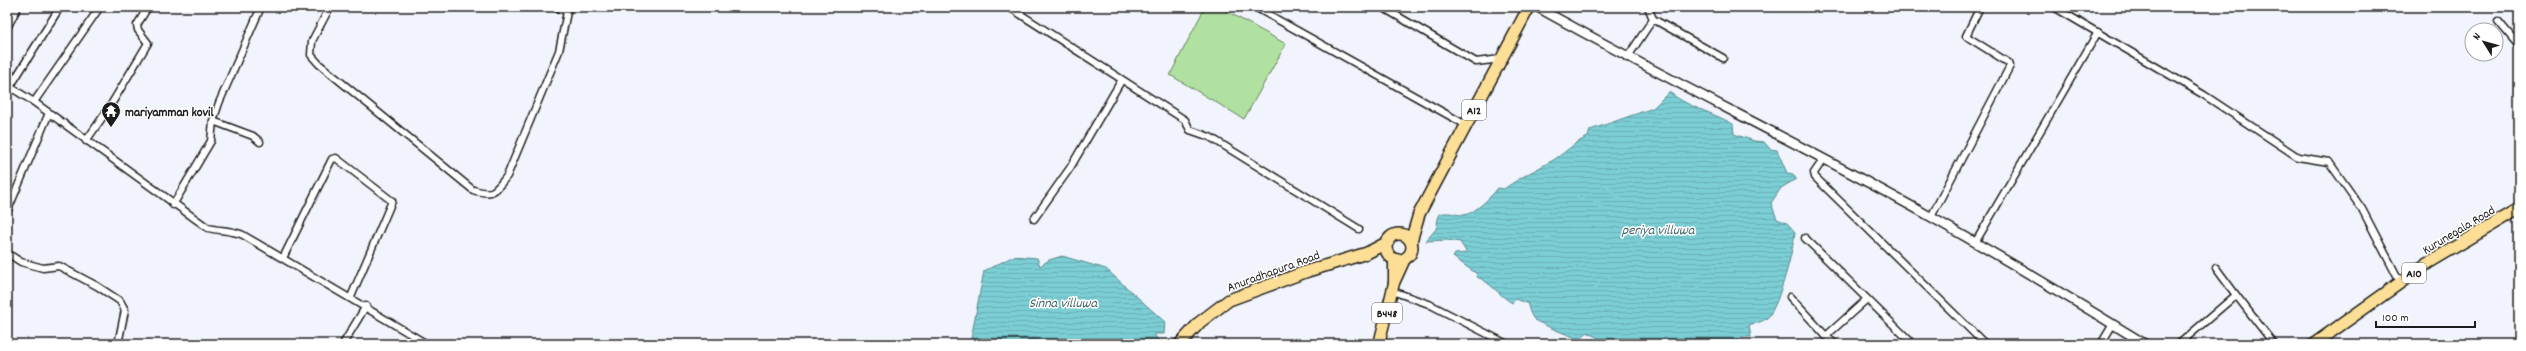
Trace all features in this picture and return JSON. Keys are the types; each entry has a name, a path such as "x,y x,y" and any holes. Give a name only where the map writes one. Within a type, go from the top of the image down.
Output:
{"highway":[{"name":"A12","path":"1411,241 1419,214 1529,7"},
{"name":"Kurunegala Road","path":"2314,344 2428,263 2519,209"},
{"name":"A12","path":"1397,235 1419,214"},
{"path":"1397,235 1405,236 1411,241 1411,253 1405,259 1392,258 1387,250 1388,242 1397,235"},
{"name":"Anuradhapura Road","path":"1180,344 1200,322 1229,300 1308,271 1367,253 1388,242"},
{"name":"Anuradhapura Road","path":"1367,253 1392,258"}],"main road":[{"name":"B448","path":"1392,258 1393,287"},
{"name":"B448","path":"1379,344 1393,287 1405,259"}],"street":[{"path":"7,28 18,7"},
{"path":"60,7 8,86 34,102 173,205 208,228 222,232 235,231 351,297 426,344"},
{"path":"34,102 100,7"},
{"path":"86,141 109,108 148,43 138,30 137,25 148,7"},
{"path":"173,205 211,141 213,122 262,7"},
{"path":"330,7 312,41 311,55 319,64 473,190 488,194 494,191 507,176 559,51 567,9 556,7"},
{"path":"1009,7 1121,81 1185,120 1190,130 1210,137 1359,229"},
{"path":"1255,7 1466,125"},
{"path":"1382,7 1476,62 1501,59"},
{"path":"1537,7 1627,58 1930,217 2113,324 2144,344"},
{"path":"1648,7 1653,19 1723,58"},
{"path":"1930,217 2010,66 2009,63 1966,36 1980,7"},
{"path":"2054,7 2204,95 2298,157 2329,162 2362,209 2400,282"},
{"path":"1627,58 1653,19"},
{"path":"2498,21 2519,46"},
{"path":"1975,243 2098,32"},
{"path":"1034,219 1070,168 1121,81"},
{"path":"7,212 49,113"},
{"path":"213,122 253,136 260,142"},
{"path":"283,258 312,196 332,159 336,158 392,201 351,297"},
{"path":"1823,160 1814,173 1815,177 1985,344"},
{"path":"1804,238 1913,344"},
{"path":"7,253 21,262 43,268 59,266 97,286 120,301 125,310 118,344"},
{"path":"2216,268 2274,344"},
{"path":"1393,287 1506,344"},
{"path":"2179,344 2236,295"},
{"path":"1790,297 1835,344"},
{"path":"1826,336 1867,299"},
{"path":"343,344 366,306"},
{"path":"2101,344 2113,324"}],"green space":[{"path":"1205,7 1219,7 1286,44 1244,119 1170,75"}],"water":[{"name":"periya villuwa","path":"1669,92 1692,106 1733,124 1734,134 1754,141 1764,142 1770,149 1777,150 1787,173 1793,174 1796,179 1781,188 1771,203 1777,219 1787,223 1795,232 1794,240 1789,263 1773,309 1765,320 1749,325 1751,337 1741,337 1737,344 1597,344 1600,339 1587,332 1581,339 1578,339 1535,320 1531,315 1527,303 1515,299 1512,303 1482,279 1477,277 1477,274 1453,257 1455,254 1467,253 1460,242 1448,240 1426,241 1436,229 1439,214 1468,214 1483,204 1498,188 1504,189 1555,159 1575,144 1588,137 1590,130 1653,108"},
{"name":"Sinna villuwa","path":"1014,256 1037,258 1040,266 1049,260 1062,256 1106,269 1165,322 1164,334 1154,334 1161,344 970,344 984,271"}],"place":[{"name":"mariyamman kovil","path":"111,128"}]}
